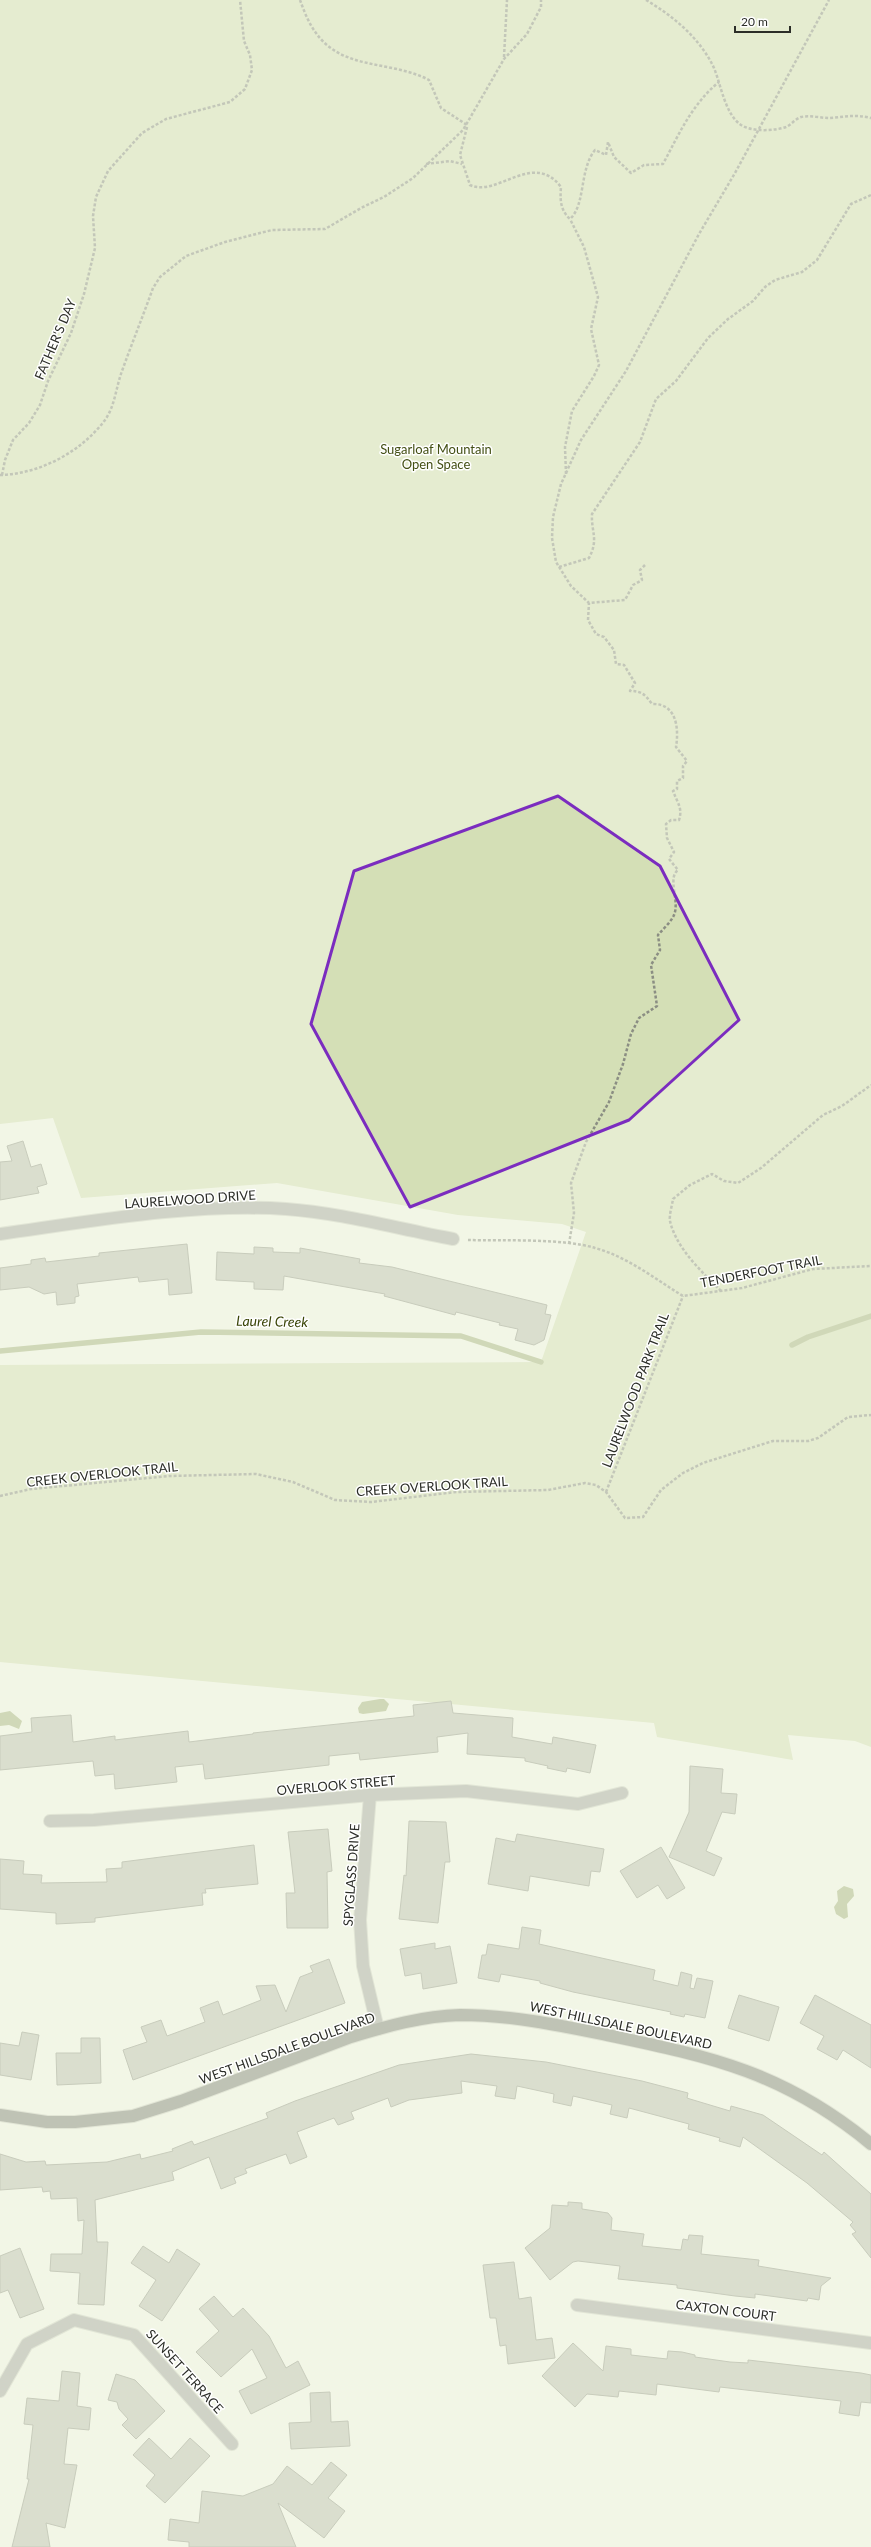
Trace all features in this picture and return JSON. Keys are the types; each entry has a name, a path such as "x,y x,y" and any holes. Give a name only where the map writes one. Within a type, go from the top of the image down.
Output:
{"main road":[{"name":"WEST HILLSDALE BOULEVARD","path":"0,2115 48,2122 75,2122 133,2116 181,2101 351,2036 433,2018 493,2016 545,2022 683,2051 721,2061 789,2089 820,2106 871,2144"}],"street":[{"name":"LAURELWOOD DRIVE","path":"0,1234 131,1217 240,1208 287,1209 453,1239"},
{"name":"OVERLOOK STREET","path":"50,1821 94,1820 370,1795 466,1791 578,1804 622,1793"},
{"name":"SPYGLASS DRIVE","path":"370,1795 360,1920 363,1966 378,2029"},
{"name":"CAXTON COURT","path":"577,2305 871,2343"},
{"name":"SUNSET TERRACE","path":"0,2391 27,2344 74,2320 134,2335 232,2444"}],"path":[{"name":"FATHER'S DAY","path":"1,475 13,440 29,423 40,405 48,381 71,333 84,294 94,248 93,216 96,197 108,171 142,133 166,119 230,102 245,89 252,70 250,55 244,41 240,0"},
{"path":"300,0 314,32 326,47 348,59 392,68 429,80 441,108 467,124"},
{"path":"504,59 507,48 507,0"},
{"path":"541,0 541,7 527,34 504,59 484,90 467,124 460,156 462,164 468,174 470,185 475,188 485,188 528,173 541,173 555,178 561,186 560,200 564,214 570,219 584,247 598,296 591,329 599,366 572,410 565,447 566,474"},
{"path":"646,0 666,12 695,38 713,66 730,112 741,125 758,129 786,127 801,117 809,116 828,118 846,115 871,118"},
{"path":"646,565 639,573 642,580 633,585 625,600 589,603 571,586 559,567 552,538 553,517 556,501 581,440 626,371 699,234 828,0"},
{"path":"570,219 577,212 585,169 589,158 595,150 606,156 608,142 614,157 631,172 644,166 663,164 688,116 704,94 719,82"},
{"path":"1,475 35,468 67,454 85,442 105,420 112,407 122,373 153,288 160,277 186,256 225,242 272,230 326,229 363,207 384,197 413,178 467,124"},
{"path":"426,164 450,161 462,164"},
{"path":"559,567 589,558 594,548 596,536 592,523 592,514 640,442 656,398 676,381 708,338 728,319 753,301 775,280 802,272 817,260 851,204 871,195"},
{"path":"569,1244 574,1213 571,1183 586,1142 609,1102 623,1064 631,1034 639,1018 658,1006 651,965 660,950 658,935 674,916 677,902 672,881 678,870 669,859 674,852 667,838 666,824 671,820 679,820 679,800 673,791 676,789 676,781 683,778 683,766 687,761 676,747 678,728 675,717 658,704 652,704 644,694 637,690 630,691 635,679 624,665 616,664 614,650 604,636 596,634 588,620 589,603"},
{"path":"720,1291 692,1262 683,1247 670,1220 673,1199 690,1185 712,1174 724,1181 738,1183 761,1168 823,1115 842,1106 871,1085"},
{"name":"TENDERFOOT TRAIL","path":"453,1239 569,1244 605,1251 646,1272 683,1296 742,1288 813,1269 871,1266"},
{"name":"LAURELWOOD PARK TRAIL","path":"606,1492 683,1296"},
{"name":"CREEK OVERLOOK TRAIL","path":"0,1496 31,1489 223,1473 256,1474 293,1482 335,1500 349,1502 396,1501 456,1492 548,1490 585,1483 596,1485 606,1492 625,1518 642,1518 661,1490 683,1473 703,1463 774,1441 808,1441 818,1438 848,1417 871,1415"}],"highlighted area":[{"path":"558,796 660,866 739,1020 629,1120 410,1207 311,1024 354,871"}],"green space":[{"name":"Sugarloaf Mountain Open Space","path":"0,0 871,0 871,1747 855,1741 788,1735 793,1760 657,1737 654,1723 0,1662 0,1365 541,1362 586,1232 562,1224 458,1215 277,1183 81,1198 53,1118 0,1124"}],"shaded area":[{"path":"384,1699 389,1704 386,1711 363,1714 359,1713 358,1708 362,1702"},
{"path":"10,1711 22,1721 19,1729 9,1725 0,1726 0,1713"},
{"path":"844,1886 853,1889 854,1896 847,1904 848,1917 844,1919 836,1914 834,1907 838,1901 837,1891"}],"building":[{"path":"23,1141 31,1167 41,1164 47,1184 37,1187 39,1193 0,1200 0,1162 12,1161 7,1146"},
{"path":"187,1244 192,1293 169,1295 168,1279 139,1282 138,1277 77,1284 79,1296 75,1297 75,1303 57,1305 56,1292 44,1294 29,1287 0,1290 0,1268 31,1264 31,1260 45,1258 46,1262 99,1256 99,1253"},
{"path":"254,1247 273,1248 273,1252 300,1253 300,1248 360,1259 359,1263 392,1267 547,1305 545,1314 551,1315 544,1340 534,1345 515,1340 518,1329 456,1312 455,1315 384,1296 385,1294 284,1276 283,1290 254,1289 254,1282 216,1280 217,1252 254,1254"},
{"path":"451,1701 453,1713 513,1718 512,1737 552,1744 553,1737 596,1745 590,1773 567,1768 566,1772 547,1768 548,1766 525,1761 525,1758 467,1754 468,1733 437,1737 438,1752 360,1760 359,1753 329,1756 329,1765 205,1779 203,1764 175,1767 177,1782 115,1789 114,1774 95,1776 93,1761 0,1770 0,1736 32,1732 31,1718 71,1715 73,1742 115,1736 115,1740 188,1731 189,1742 253,1733 414,1716 413,1705"},
{"path":"690,1766 723,1769 721,1793 737,1794 735,1814 722,1812 706,1851 722,1858 714,1876 669,1857 689,1812"},
{"path":"409,1821 446,1822 450,1862 445,1862 438,1923 399,1919 404,1875 406,1876"},
{"path":"328,1829 332,1871 327,1872 328,1928 287,1928 286,1893 295,1893 288,1832"},
{"path":"517,1834 604,1849 600,1872 591,1871 589,1886 530,1876 528,1891 488,1884 496,1838 515,1842"},
{"path":"254,1845 258,1884 205,1889 206,1893 202,1893 203,1905 95,1918 95,1922 56,1924 56,1913 0,1909 0,1859 24,1861 23,1874 42,1875 41,1883 107,1882 106,1869 122,1868 122,1862"},
{"path":"661,1847 685,1888 667,1899 658,1885 637,1898 620,1871"},
{"path":"522,1927 541,1930 539,1944 655,1970 653,1980 678,1986 681,1972 692,1975 690,1988 694,1989 697,1978 713,1981 705,2018 685,2014 684,2017 670,2014 671,2012 573,1992 540,1983 540,1981 501,1974 499,1982 478,1978 482,1955 486,1955 488,1944 519,1949"},
{"path":"435,1943 435,1949 450,1946 457,1983 423,1989 421,1973 405,1976 400,1949"},
{"path":"329,1959 345,2003 133,2080 123,2050 147,2042 141,2027 161,2020 167,2036 205,2022 200,2008 218,2001 223,2015 261,2000 256,1986 275,1985 286,2012 300,1977 313,1972 310,1966"},
{"path":"739,1995 779,2007 769,2041 728,2028"},
{"path":"815,1995 871,2025 871,2068 843,2050 837,2060 817,2049 824,2036 800,2023"},
{"path":"22,2032 39,2035 31,2080 0,2075 0,2043 19,2046"},
{"path":"81,2038 100,2038 101,2083 57,2085 56,2053 81,2053"},
{"path":"471,2054 546,2062 642,2081 688,2093 687,2098 730,2111 731,2106 763,2115 822,2155 824,2152 871,2194 871,2258 852,2234 856,2232 850,2225 853,2222 807,2183 743,2137 740,2147 719,2141 720,2138 688,2129 689,2124 629,2108 627,2118 610,2114 612,2105 573,2096 571,2106 553,2102 554,2094 517,2086 515,2099 495,2096 497,2086 461,2081 462,2093 409,2100 391,2107 388,2098 351,2112 354,2119 338,2125 334,2118 297,2132 307,2157 290,2164 286,2154 245,2169 247,2173 234,2178 236,2183 221,2189 209,2157 172,2172 174,2180 95,2200 97,2242 108,2242 104,2305 78,2304 80,2273 50,2271 51,2254 82,2254 84,2220 78,2221 77,2198 51,2199 50,2191 43,2192 42,2187 0,2190 0,2154 26,2162 45,2161 46,2165 107,2162 140,2154 141,2159 173,2151 172,2149 192,2141 194,2145 268,2118 266,2113 295,2101 399,2065"},
{"path":"568,2202 582,2203 582,2209 608,2213 612,2218 611,2230 644,2234 642,2246 681,2250 683,2239 688,2240 689,2235 703,2236 701,2254 759,2260 758,2266 831,2278 821,2286 819,2300 808,2298 807,2301 755,2294 755,2298 735,2296 677,2288 677,2285 618,2279 620,2266 578,2261 573,2262 550,2280 525,2248 550,2228 552,2205 568,2206"},
{"path":"143,2246 169,2263 177,2249 200,2264 162,2321 139,2306 156,2280 131,2263"},
{"path":"20,2248 44,2309 20,2318 8,2290 0,2293 0,2256"},
{"path":"514,2262 519,2299 531,2297 536,2340 552,2338 555,2358 508,2364 506,2345 500,2346 496,2318 490,2318 483,2265"},
{"path":"214,2296 233,2317 243,2308 269,2336 286,2368 298,2361 310,2385 251,2414 239,2391 267,2378 252,2349 221,2377 196,2352 219,2331 199,2309"},
{"path":"573,2343 603,2371 606,2346 631,2349 631,2355 667,2359 668,2351 682,2352 695,2355 695,2357 730,2362 748,2363 748,2360 871,2375 871,2403 861,2402 859,2416 839,2413 841,2401 720,2387 719,2392 657,2384 656,2395 619,2391 618,2397 587,2394 575,2407 542,2376"},
{"path":"62,2371 80,2373 77,2406 91,2408 89,2430 68,2428 64,2464 77,2465 65,2528 46,2523 50,2547 12,2547 29,2479 27,2479 33,2425 24,2424 27,2398 59,2401"},
{"path":"116,2374 135,2380 165,2411 136,2439 122,2425 128,2419 119,2409 117,2402 108,2400"},
{"path":"330,2392 331,2422 348,2421 350,2446 291,2449 289,2423 311,2422 310,2393"},
{"path":"149,2438 171,2459 190,2438 210,2456 165,2503 146,2486 155,2475 133,2455"},
{"path":"331,2462 347,2475 328,2498 345,2511 324,2538 278,2503 296,2547 189,2547 189,2542 168,2540 170,2519 199,2523 202,2491 243,2496 273,2484 287,2466 312,2485"}],"waterway":[{"name":"Laurel Creek","path":"792,1345 808,1337 871,1316"},
{"name":"Laurel Creek","path":"0,1351 201,1332 461,1336 541,1362"}]}
